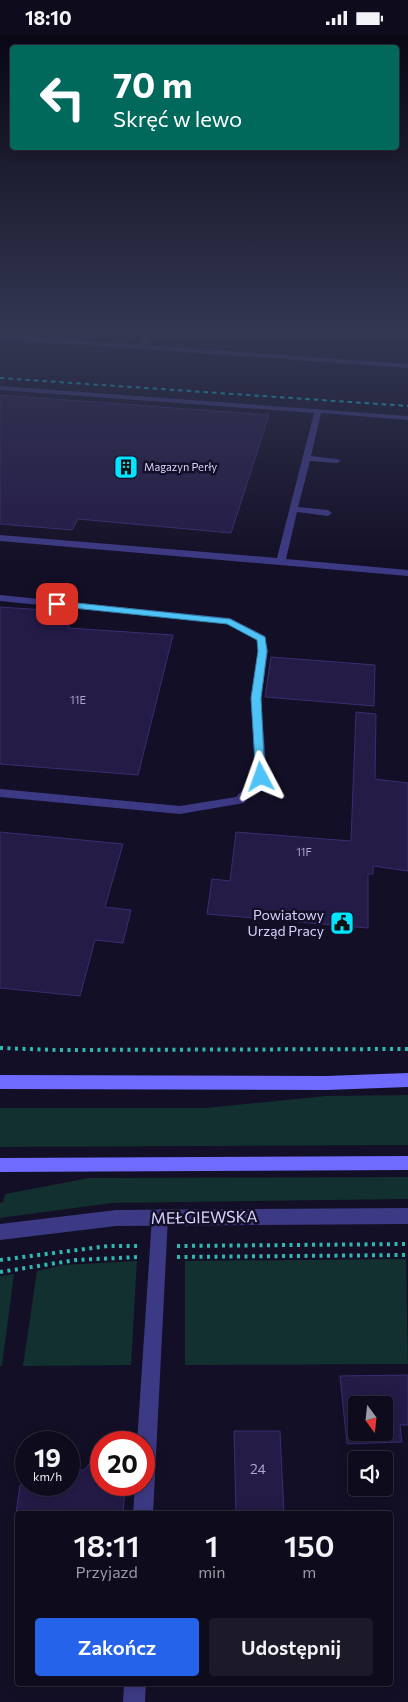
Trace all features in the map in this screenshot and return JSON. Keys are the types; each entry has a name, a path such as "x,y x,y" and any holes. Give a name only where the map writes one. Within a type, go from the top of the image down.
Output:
{"main road":[{"path":"0,1082 326,1083 408,1080"},
{"path":"0,1165 408,1163"}],"street":[{"path":"301,410 408,418"},
{"path":"281,561 318,411"},
{"path":"307,458 337,461"},
{"path":"294,509 328,513"},
{"path":"0,538 408,573"},
{"path":"0,598 230,621 262,639 263,651 256,698 261,777 240,800 180,810 0,793"},
{"name":"MEŁGIEWSKA","path":"0,1232 76,1221 160,1217 408,1216"},
{"path":"144,1511 160,1217"},
{"path":"134,1702 135,1686"}],"path":[{"path":"0,1047 84,1050 408,1049"},
{"path":"0,1272 76,1260 158,1251 408,1244"},
{"path":"0,1260 108,1246 158,1251 408,1255"}],"green space":[{"path":"408,1095 408,1145 0,1147 0,1108 205,1108 326,1096"},
{"path":"408,1177 408,1199 112,1203 0,1218 0,1203 3,1202 5,1194 89,1178"},
{"path":"406,1259 408,1364 185,1365 185,1261"},
{"path":"137,1261 131,1365 23,1366 37,1271 63,1265"},
{"path":"14,1274 2,1366 0,1366 0,1276"}],"building":[{"name":"Magazyn Perły","path":"0,410 199,410 269,415 231,533 78,519 72,530 0,524"},
{"path":"0,607 74,612 68,628 173,635 138,775 0,764"},
{"path":"271,657 375,665 374,706 265,697"},
{"path":"356,712 376,714 375,779 408,783 408,871 373,866 373,874 368,874 368,928 207,914 212,879 230,881 236,832 351,841"},
{"path":"0,832 123,844 105,907 131,910 123,943 95,940 80,996 0,988"},
{"path":"408,1375 408,1425 400,1425 402,1442 347,1444 340,1376"},
{"path":"234,1431 280,1431 284,1511 236,1511"},
{"path":"90,1463 90,1496 124,1496 123,1511 16,1511 18,1496 80,1496 80,1470 84,1470"}],"place":[{"name":"Magazyn Perły","path":"126,467"},
{"name":"Powiatowy Urząd Pracy","path":"342,923"}],"route":[{"path":"57,604 230,621 262,639 263,651 256,698 261,777"}]}
